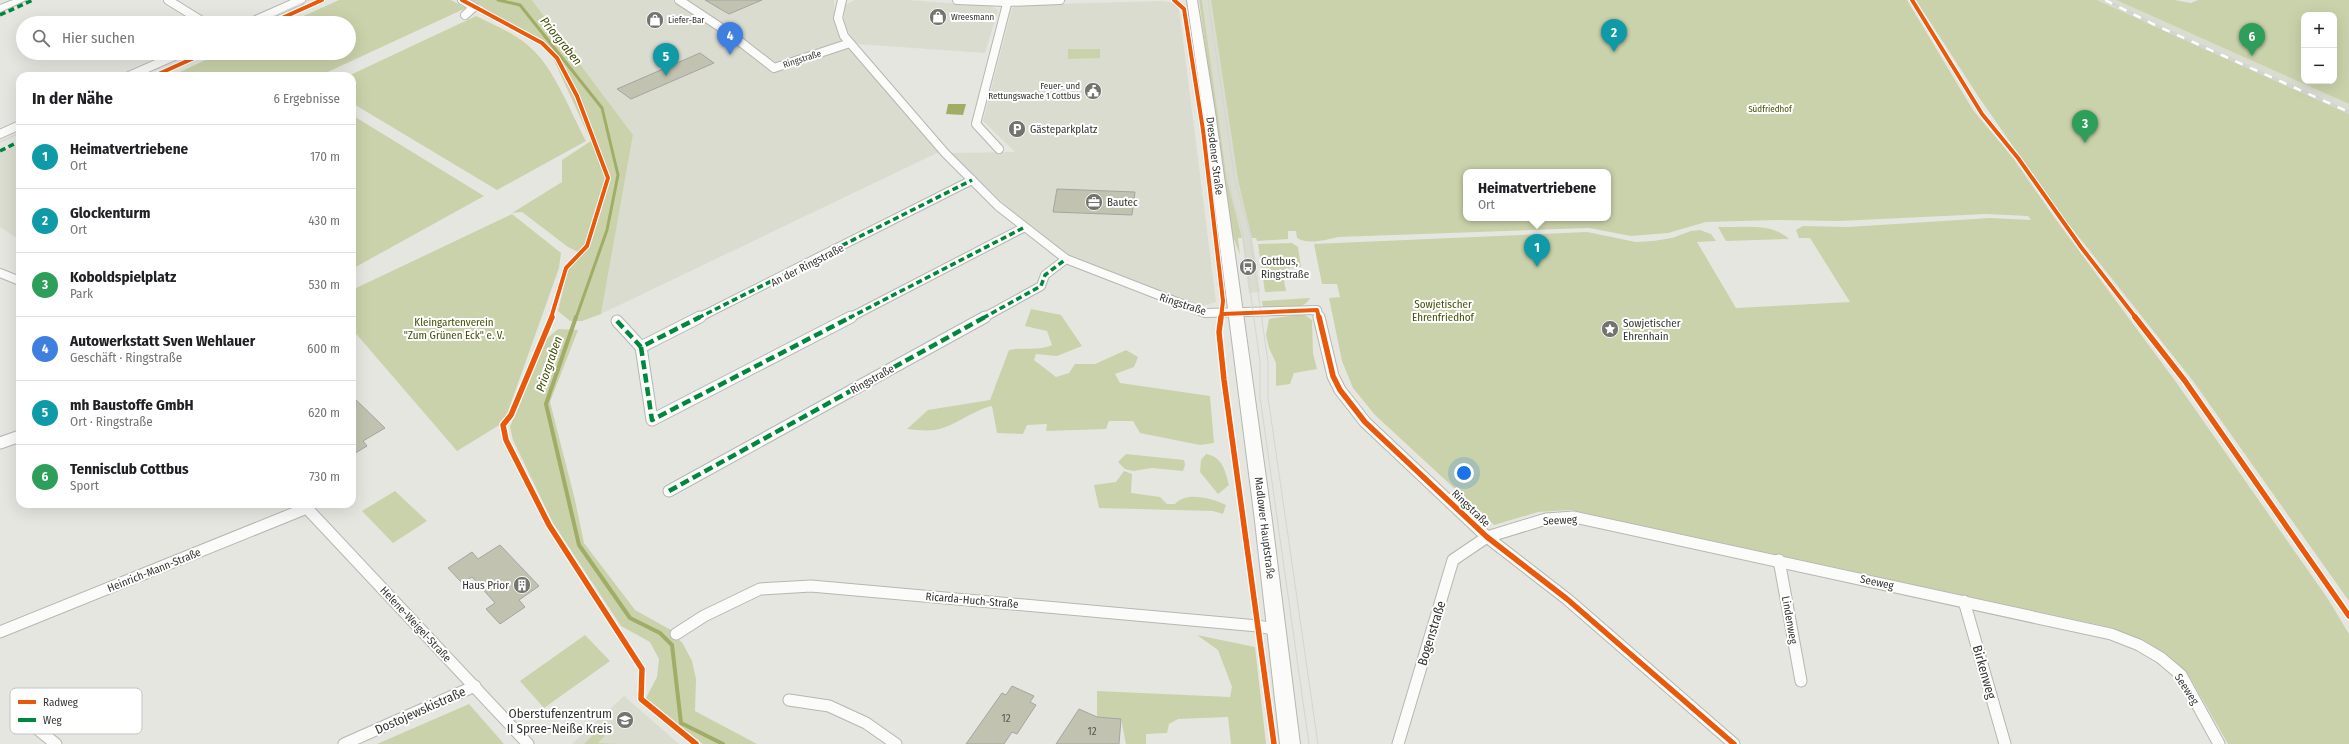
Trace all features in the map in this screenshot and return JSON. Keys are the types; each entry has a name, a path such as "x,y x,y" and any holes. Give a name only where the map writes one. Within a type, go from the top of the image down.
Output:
{"main road":[{"path":"0,2 4,0"},
{"path":"0,9 21,0"},
{"name":"Dresdener Straße","path":"1192,0 1212,129 1235,313"},
{"name":"Madlower Hauptstraße","path":"1235,313 1278,630 1290,744"}],"street":[{"path":"168,0 194,16"},
{"path":"265,16 301,0"},
{"path":"462,0 474,7 466,15"},
{"name":"Ringstraße","path":"679,0 729,33 774,68 850,43"},
{"name":"Ringstraße","path":"842,0 838,18 844,36 945,153 1023,228 1066,259 1205,312 1235,313 1317,310 1329,363 1340,390 1365,422 1487,538 1567,599 1734,744"},
{"path":"957,0 1060,0"},
{"path":"999,149 976,124 1008,1"},
{"path":"138,72 165,60"},
{"path":"0,134 16,127"},
{"name":"An der Ringstraße","path":"641,347 972,180"},
{"path":"617,321 641,347 652,420 1023,228"},
{"name":"Ringstraße","path":"669,491 1041,286 1045,275 1066,259"},
{"path":"0,273 16,279"},
{"path":"0,443 16,437"},
{"name":"Heinrich-Mann-Straße","path":"0,632 300,508"},
{"name":"Helene-Weigel-Straße","path":"307,508 323,523 528,744"},
{"name":"Seeweg","path":"1487,538 1546,520 1574,517 1779,560 2111,634 2139,645 2161,658 2181,675 2219,744"},
{"name":"Bogenstraße","path":"1398,744 1454,560 1487,538"},
{"name":"Lindenweg","path":"1779,560 1801,681"},
{"name":"Ricarda-Huch-Straße","path":"676,634 704,616 760,589 810,586 1258,626 1278,630"},
{"name":"Birkenweg","path":"1964,601 2005,744"},
{"name":"Dostojewskistraße","path":"344,744 475,686"},
{"path":"789,700 829,706 866,723 896,744"},
{"path":"42,734 56,744"}],"shaded area":[{"path":"532,0 834,0 835,21 939,152 601,314 633,135"},
{"path":"855,0 906,0 991,6 998,10 985,53 856,44 845,27 844,20 845,5"},
{"path":"1202,0 1211,0 1238,180 1251,229 1260,292 1249,293 1242,238 1227,180"},
{"path":"2097,0 2116,0 2301,83 2301,84 2304,84 2349,104 2349,114"},
{"path":"1161,1 1174,3 1179,8 1216,302 1201,307 1071,257 1027,226 951,153 1015,152 983,121 1012,8 1020,5"},
{"path":"948,104 966,104 963,115 946,114"},
{"path":"16,146 16,237 0,227 0,153"},
{"name":"Oberstufenzentrum II Spree-Neiße Kreis","path":"624,696 679,744 572,744"}],"green space":[{"path":"339,0 451,0 466,8 356,59 356,16 304,16"},
{"path":"472,0 532,0 633,135 601,314 582,321 570,321 558,311 568,269 580,253 568,247 522,212 512,213 562,182 562,160 591,141 553,58 543,47"},
{"path":"1199,0 1202,0 1227,180 1242,238 1238,238 1240,255 1231,231"},
{"path":"1211,0 1907,0 1973,110 2013,158 2054,217 2176,382 2328,599 2349,634 2349,744 2228,744 2188,674 2144,642 2109,627 1571,510 1538,512 1494,525 1375,415 1353,388 1342,361 1329,298 1340,297 1337,284 1322,284 1314,244 1587,232 1636,242 1672,238 1691,231 1700,230 1711,234 1716,241 1697,242 1736,308 1850,302 1810,238 1799,238 1796,230 1803,226 1848,227 1990,218 2031,220 2028,216 1986,214 1839,221 1775,220 1706,222 1668,233 1631,236 1589,228 1338,237 1312,242 1297,238 1296,231 1288,231 1288,239 1257,241 1256,238 1252,238 1238,180"},
{"path":"1916,0 2097,0 2349,114 2349,601 2193,381 2059,212 1978,96"},
{"path":"2116,0 2174,0 2191,3 2198,0 2349,0 2349,104 2304,84 2337,84 2337,12 2301,12 2301,83"},
{"path":"476,16 507,31 521,40 528,45 542,60 556,81 586,141 497,190 356,105 356,72"},
{"path":"1068,49 1100,49 1100,58 1068,59"},
{"path":"206,60 354,60 328,72 180,72"},
{"path":"356,117 484,196 356,267"},
{"name":"Kleingartenverein \"Zum Grünen Eck\" e. V.","path":"512,214 561,253 559,268 507,414 501,424 457,451 356,334 356,288"},
{"path":"1718,227 1765,228 1774,230 1789,239 1726,241"},
{"path":"1292,243 1298,247 1301,267 1289,268 1290,274 1283,275 1286,291 1265,292 1258,244"},
{"path":"1310,298 1302,305 1282,309 1263,308 1262,301"},
{"path":"1031,309 1061,315 1082,346 1057,356 1036,354 1034,360 1056,377 1069,373 1075,364 1095,364 1126,350 1138,357 1134,367 1115,374 1120,383 1210,396 1214,443 1200,445 1140,433 1133,421 1109,421 1106,429 1046,431 1047,424 1027,425 1023,434 997,433 992,406 977,411 949,426 935,430 907,429 928,410 990,400 1009,350 1042,348 1052,345 1047,331 1025,326"},
{"path":"1303,314 1312,320 1313,353 1317,369 1294,373 1290,384 1276,386 1276,363 1269,348 1266,335 1269,319"},
{"path":"558,329 578,330 550,402 575,500 584,543 635,610 671,630 683,644 692,661 696,679 695,711 757,744 703,744 646,698 657,677 659,659 650,642 621,626 553,523 513,440 510,427 543,342"},
{"path":"1126,454 1184,460 1185,465 1183,471 1152,468 1133,471 1125,469 1118,462"},
{"path":"1206,454 1220,461 1229,485 1218,494 1200,472 1201,460"},
{"path":"1124,471 1132,474 1131,493 1160,497 1167,504 1175,504 1179,500 1185,498 1206,498 1226,505 1223,514 1213,511 1099,508 1094,485 1116,482"},
{"path":"395,491 427,521 393,543 362,511"},
{"path":"585,635 610,661 544,708 520,681"},
{"path":"1197,635 1255,647 1266,744 1231,744 1228,717 1178,719 1169,724 1167,733 1146,734 1146,744 1126,744 1121,719 1097,717 1097,691 1230,697 1232,687 1218,650"},
{"path":"469,704 504,744 377,744"},
{"path":"606,722 613,726 598,743 618,744 584,744"}],"building":[{"path":"705,0 762,0 729,14"},
{"path":"700,53 714,63 631,99 617,89"},
{"name":"Bautec","path":"1057,189 1135,192 1132,215 1053,212"},
{"path":"356,400 385,428 363,441 367,446 356,453"},
{"name":"Haus Prior","path":"500,545 539,586 519,600 525,607 500,624 486,609 495,603 472,577 462,583 448,568 472,552 478,559"},
{"path":"1012,686 1034,696 1030,702 1036,705 1017,734 1012,732 1004,744 966,744 1002,693 1006,695"},
{"path":"1079,709 1097,717 1121,719 1119,744 1056,744"}],"waterway":[{"name":"Priorgraben","path":"498,0 520,5 602,108 618,175 607,230 576,318"},
{"name":"Priorgraben","path":"576,317 546,404 579,545 630,618 660,633 672,645 681,723 723,744"}],"tram line":[{"path":"274,16 309,0"},
{"path":"1208,0 1235,180 1249,230 1268,362 1268,397 1318,744"},
{"path":"157,72 183,60"},
{"path":"0,142 16,135"},
{"path":"1228,174 1233,202 1242,230 1260,362 1260,397 1309,744"}],"railway":[{"path":"2105,0 2157,26 2349,112"}],"marked path":[{"path":"0,15 33,0"},
{"path":"0,151 16,143"},
{"path":"617,321 641,347 972,180"},
{"path":"641,347 652,420 1023,228"},
{"path":"669,491 1041,286 1045,275 1066,259"}],"cycle path":[{"path":"287,16 322,0"},
{"path":"462,0 542,43 557,58 577,96 608,178 587,246 566,268 554,312 511,415 503,425 506,440 549,525 642,669 641,699 696,744"},
{"path":"1174,0 1184,9 1203,130 1223,301 1219,332 1224,380 1274,744"},
{"path":"1912,0 1982,114 2018,158 2081,247 2185,381 2349,616"},
{"path":"163,72 189,60"},
{"path":"1223,314 1317,310 1333,376 1340,390 1365,422 1487,537 1567,599 1734,744"}],"place":[{"name":"Wreesmann","path":"938,17"},
{"name":"Liefer-Bar","path":"655,20"},
{"name":"Glockenturm","path":"1614,52"},
{"name":"Autowerkstatt Sven Wehlauer","path":"730,55"},
{"name":"Tennisclub Cottbus","path":"2252,56"},
{"name":"mh Baustoffe GmbH","path":"666,76"},
{"name":"Feuer- und Rettungswache 1 Cottbus","path":"1093,91"},
{"name":"Gästeparkplatz","path":"1017,129"},
{"name":"Koboldspielplatz","path":"2085,143"},
{"name":"Bautec","path":"1094,202"},
{"name":"Cottbus, Ringstraße","path":"1248,267"},
{"name":"Heimatvertriebene","path":"1537,267"},
{"name":"Sowjetischer Ehrenhain","path":"1610,329"},
{"name":"Haus Prior","path":"522,585"},
{"name":"Oberstufenzentrum II Spree-Neiße Kreis","path":"625,720"}],"park label":[{"name":"Südfriedhof","path":"1770,109"},
{"name":"Sowjetischer Ehrenfriedhof","path":"1443,310"}]}
